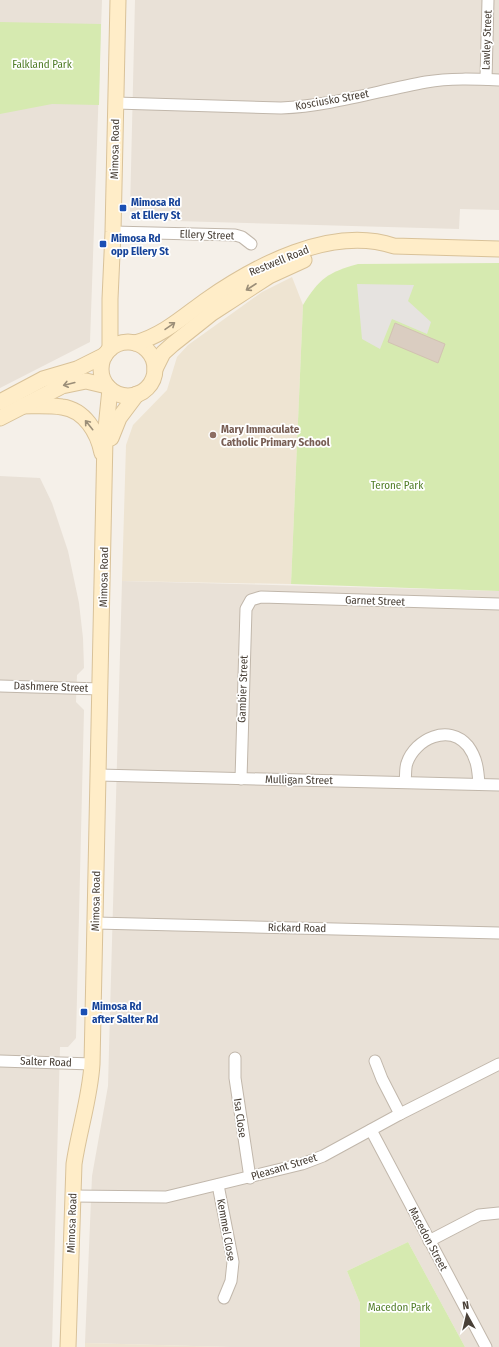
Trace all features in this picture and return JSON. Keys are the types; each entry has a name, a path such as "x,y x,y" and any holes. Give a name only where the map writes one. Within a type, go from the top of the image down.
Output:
{"main road":[{"name":"Mimosa Road","path":"108,352 113,232 118,0"},
{"name":"Restwell Road","path":"131,343 155,337 246,274 286,256 315,247 359,240 378,240 394,246"},
{"name":"Restwell Road","path":"155,368 163,353 183,335 251,286 290,265 318,256 394,246 499,250"},
{"name":"Mimosa Road","path":"110,299 120,330 131,343"},
{"path":"0,402 43,379 77,369 108,352 131,343 143,347 150,353 155,368 150,384 137,394 120,394 108,387 86,381 74,382 62,386 0,418"},
{"path":"108,352 101,371 108,387"},
{"name":"Mimosa Road","path":"68,1347 73,1196 77,1146 88,1101 92,1064 108,387"},
{"name":"Mimosa Road","path":"106,453 119,418 137,394"},
{"path":"21,406 64,407 79,413 91,425 100,444 106,474"}],"street":[{"name":"Lawley Street","path":"486,79 488,0"},
{"name":"Kosciusko Street","path":"116,104 306,106 448,79 499,80"},
{"name":"Ellery Street","path":"113,232 235,235 242,237 251,244"},
{"name":"Garnet Street","path":"251,600 261,597 499,604"},
{"name":"Gambier Street","path":"240,779 246,609 251,600"},
{"name":"Dashmere Street","path":"0,686 101,689"},
{"path":"406,782 407,764 416,747 428,738 443,735 457,737 467,746 478,767 479,784"},
{"name":"Mulligan Street","path":"99,775 499,785"},
{"name":"Rickard Road","path":"96,923 499,933"},
{"name":"Isa Close","path":"236,1058 235,1078 250,1178"},
{"name":"Salter Road","path":"0,1061 92,1064"},
{"path":"375,1061 400,1114"},
{"name":"Pleasant Street","path":"73,1196 166,1197 250,1178 302,1164 323,1156 400,1114 499,1064"},
{"name":"Macedon Street","path":"371,1130 486,1347"},
{"name":"Kemmel Close","path":"218,1185 233,1262 231,1281 224,1298"},
{"path":"429,1241 479,1216 499,1213"}],"shaded area":[{"path":"0,0 102,0 90,342 0,388"},
{"path":"135,0 499,0 499,210 460,209 459,229 139,220 130,211"},
{"name":"Mary Immaculate Catholic Primary School","path":"292,277 303,305 291,584 122,581 126,445 133,425 167,390 177,357 188,345 262,292"},
{"path":"357,284 414,285 408,301 431,322 427,334 392,319 380,349 362,339"},
{"path":"0,476 40,478 52,503 68,551 79,603 83,638 84,668 77,675 76,702 84,710 76,1038 68,1047 60,1047 52,1347 0,1347"},
{"path":"122,581 499,591 499,1347 465,1347 408,1242 347,1271 360,1303 360,1347 230,1347 85,1343 92,1176 108,1086"},
{"path":"85,1343 230,1347 85,1347"}],"green space":[{"name":"Falkland Park","path":"0,22 101,24 99,105 52,104 0,114"},
{"name":"Terone Park","path":"499,263 499,591 291,584 303,305 314,289 325,278 339,270 358,264"},
{"name":"Macedon Park","path":"408,1242 465,1347 360,1347 360,1303 347,1271"}],"building":[{"path":"395,323 445,344 438,363 388,342"}],"place":[{"name":"Mimosa Rd at Ellery St","path":"123,208"},
{"name":"Mimosa Rd opp Ellery St","path":"103,244"},
{"name":"Mary Immaculate Catholic Primary School","path":"213,435"},
{"name":"Mimosa Rd after Salter Rd","path":"84,1012"}]}
